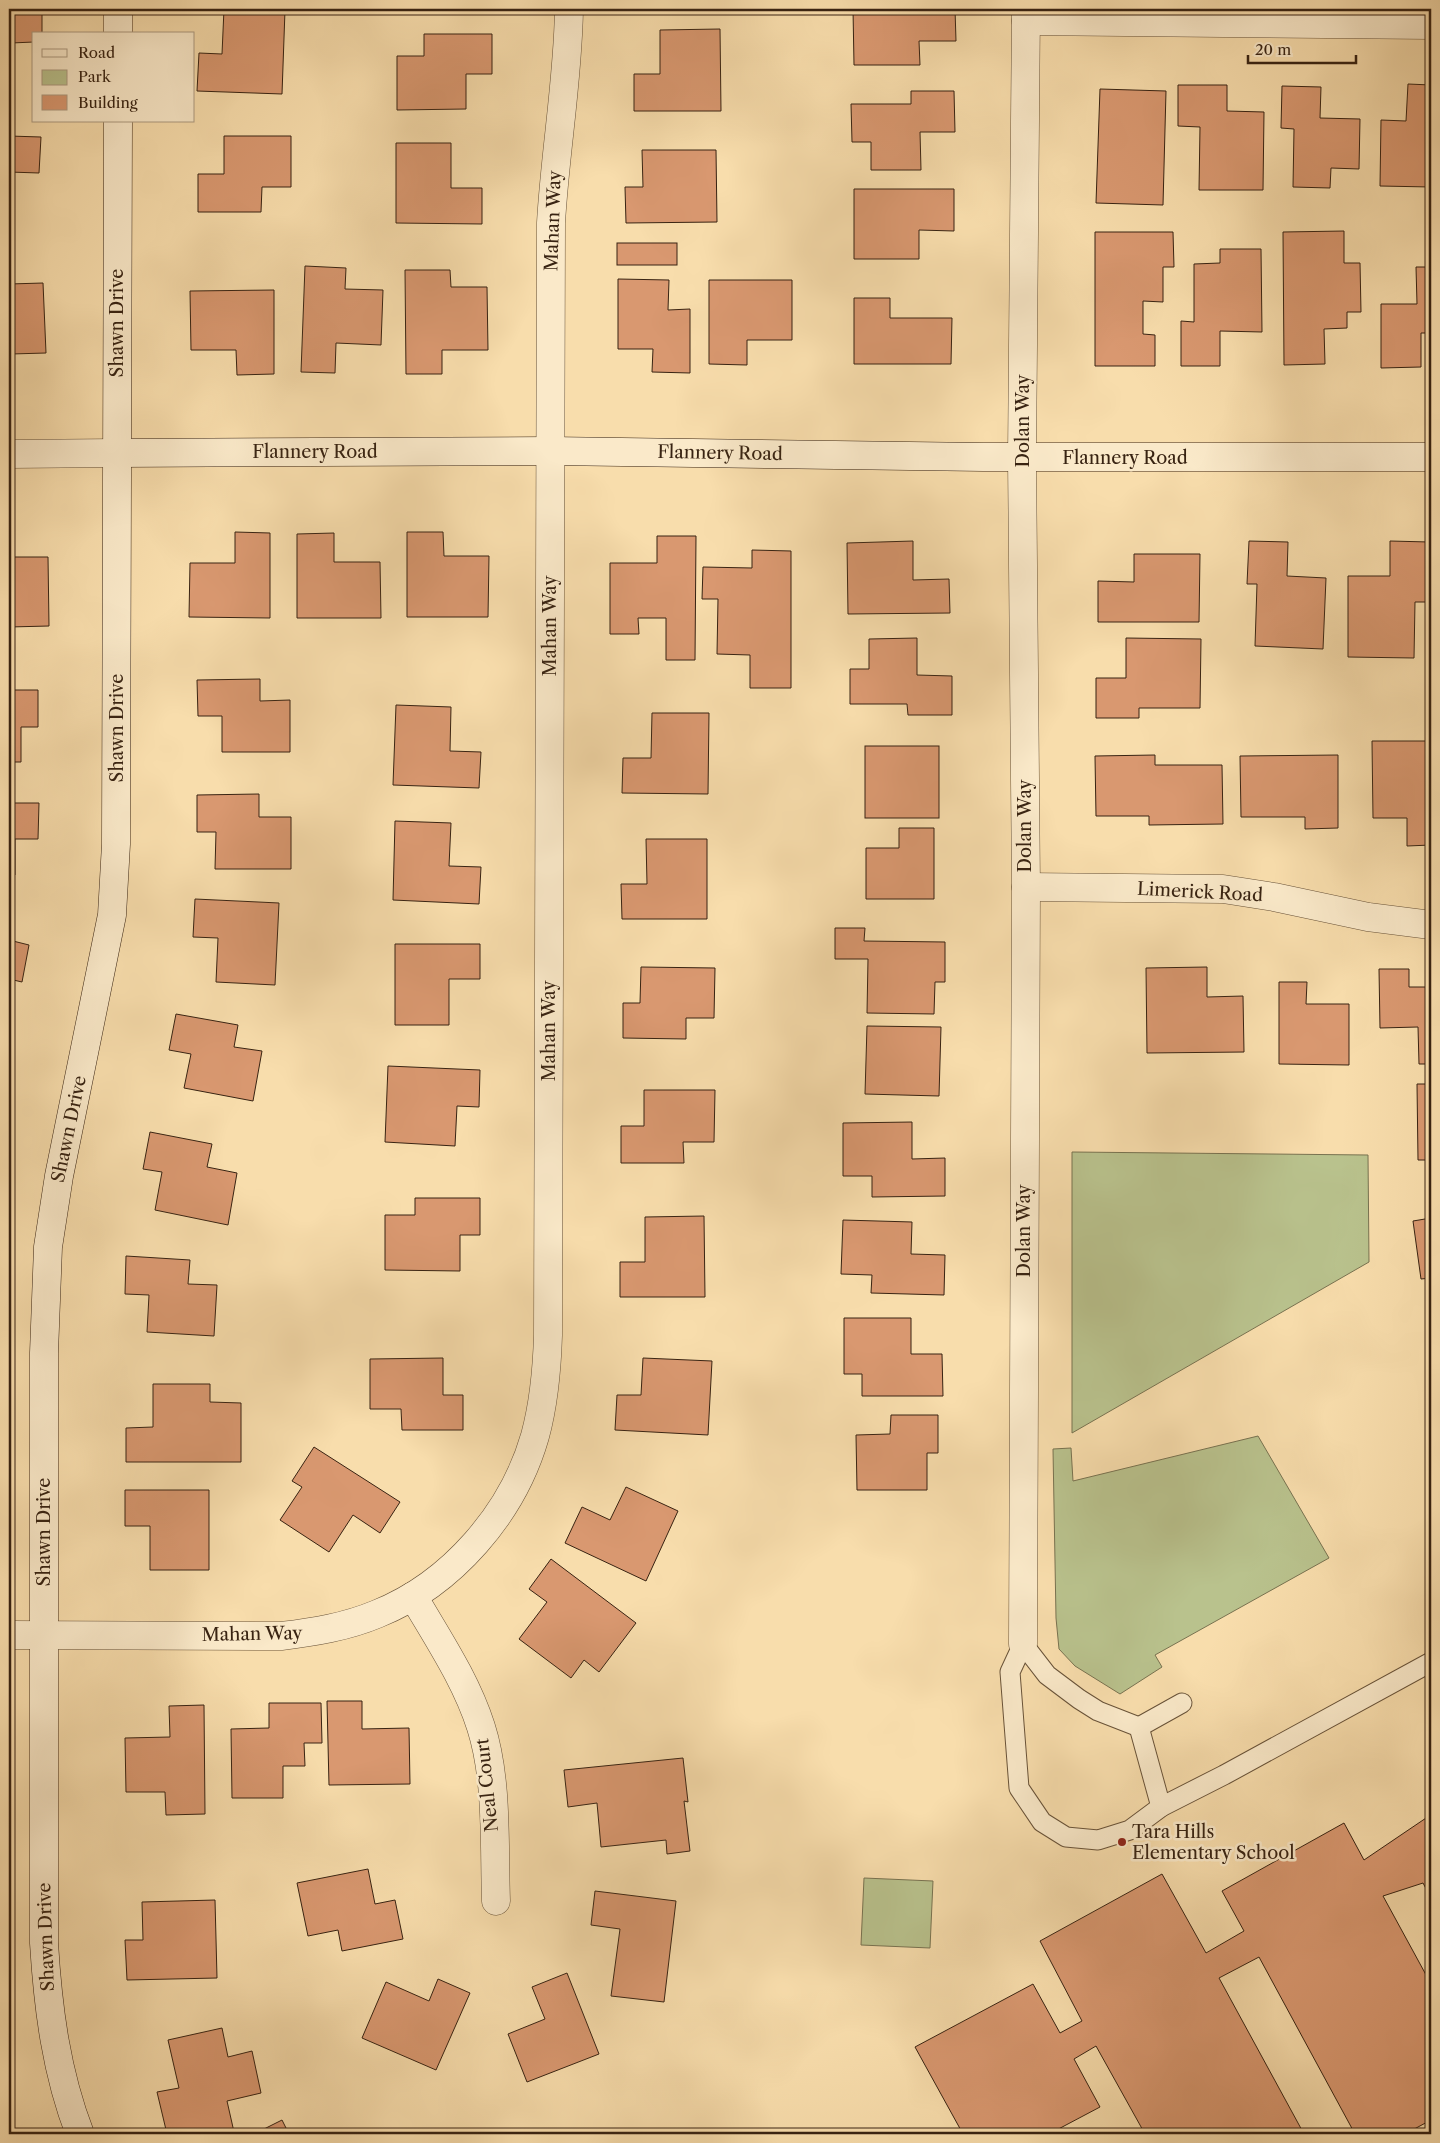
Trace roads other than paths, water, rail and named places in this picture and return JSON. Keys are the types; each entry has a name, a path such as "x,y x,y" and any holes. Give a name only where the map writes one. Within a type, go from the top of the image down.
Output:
{"street":[{"path":"118,9 118,32"},
{"name":"Mahan Way","path":"9,1635 281,1636 345,1625 378,1614 413,1596 439,1578 464,1555 504,1504 522,1471 534,1437 547,1370 551,223 554,168 566,66 568,9"},
{"path":"1026,15 1431,25"},
{"name":"Dolan Way","path":"1022,1644 1026,888 1022,458 1026,15"},
{"name":"Shawn Drive","path":"80,2134 56,2054 47,1999 44,1942 44,1353 48,1247 59,1176 99,987 112,915 116,844 118,122"},
{"name":"Flannery Road","path":"9,454 551,451 1022,458 1431,457"},
{"name":"Limerick Road","path":"1026,888 1223,890 1274,896 1368,918 1431,924"},
{"name":"Neal Court","path":"413,1596 462,1680 482,1729 491,1785 496,1901"}],"lane":[{"path":"1139,1727 1098,1711 1079,1700 1047,1675 1022,1644 1010,1672 1019,1788 1042,1822 1066,1837 1098,1840 1130,1830 1161,1806 1224,1775 1431,1662"},
{"path":"1139,1727 1182,1703"},
{"path":"1139,1727 1161,1806"}],"place":[{"name":"Tara Hills Elementary School","path":"1122,1842"}]}
